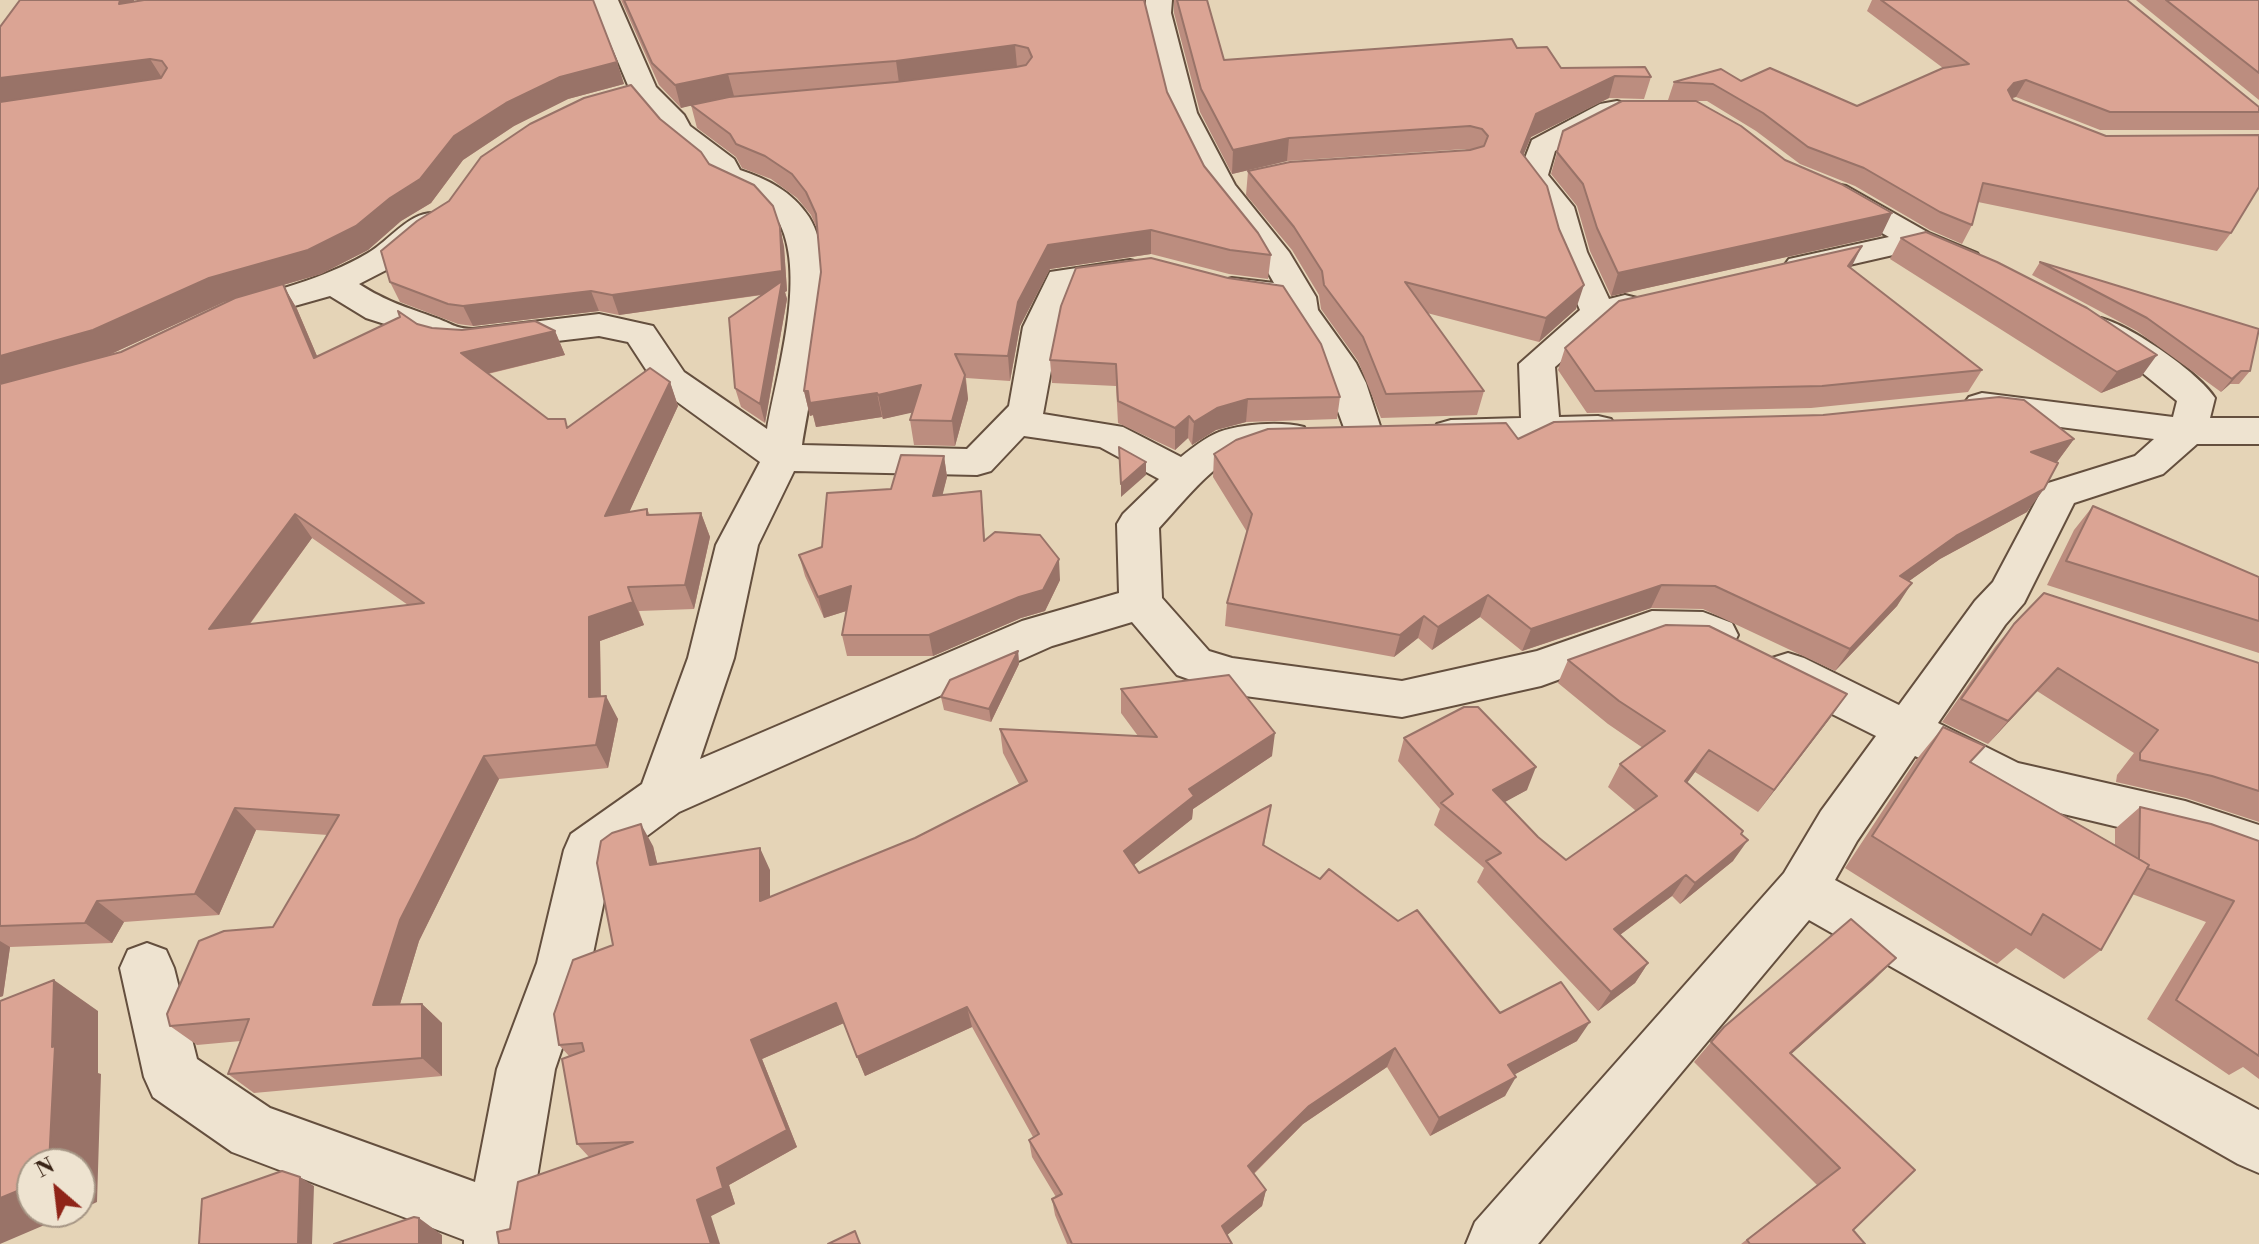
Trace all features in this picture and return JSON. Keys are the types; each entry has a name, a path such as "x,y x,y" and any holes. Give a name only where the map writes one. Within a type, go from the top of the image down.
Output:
{"street":[{"path":"605,0 631,94 689,118 677,130 723,165 726,175 756,186 777,200 795,220 806,254 807,296 781,458 737,545 711,658 662,797"},
{"path":"1159,0 1158,13 1183,113 1234,185 1299,297 1301,310 1310,325 1348,383 1389,434"},
{"path":"1598,312 1571,252 1558,207 1533,176 1542,146 1610,110 1653,110"},
{"path":"1802,179 1843,196 1918,240 1998,274"},
{"path":"209,325 237,312 334,284 382,259 414,231 444,212 452,201"},
{"path":"1770,272 1918,240"},
{"path":"334,284 378,311 428,327 444,338 473,340 599,325 641,334 671,380 781,458 977,462 1027,410 1041,327 1062,279 1151,267 1227,287 1299,297"},
{"path":"1541,430 1537,364 1598,312 1658,296"},
{"path":"1497,1244 1802,889 1839,826 1990,613 2029,600 2059,494 2149,465 2188,431 2196,398 2123,342 2073,313"},
{"path":"1953,408 1984,405 2188,431 2259,431"},
{"path":"1013,422 1109,436 1184,475"},
{"path":"1636,427 1265,436 1230,442 1184,475 1138,524 1141,603 1193,663 1230,676 1402,699 1541,668 1652,628 1703,629 2009,781 2185,822 2259,847"},
{"path":"147,968 173,1077 253,1131 496,1232 526,1069 564,963 589,850 662,797 1038,633 1141,603"},
{"path":"1802,889 2259,1143"}],"building":[{"path":"20,0 120,0 119,4 144,0 593,0 617,62 560,77 506,103 454,136 420,179 390,198 356,226 308,250 209,278 93,330 0,356 0,102 161,78 167,68 162,61 150,59 0,78 0,27"},
{"path":"624,0 1144,0 1167,92 1204,166 1258,233 1271,255 1230,250 1151,230 1048,245 1018,302 1008,356 955,354 965,375 952,421 910,420 921,385 878,395 810,403 808,391 804,391 821,272 816,214 806,192 792,174 765,156 736,144 730,134 691,105 729,97 896,82 1016,67 1026,65 1032,57 1028,48 1015,45 896,61 728,74 675,85 652,63"},
{"path":"1177,0 1207,0 1224,60 1512,39 1517,48 1547,47 1561,68 1645,67 1651,77 1615,76 1536,114 1521,152 1547,186 1559,229 1584,285 1546,318 1405,282 1484,391 1386,394 1363,337 1324,285 1322,271 1294,227 1248,171 1290,162 1470,150 1484,146 1488,136 1482,129 1470,126 1289,138 1233,150 1201,89"},
{"path":"1881,0 2127,0 2259,107 2259,112 2110,112 2026,80 2014,83 2008,90 2013,100 2106,136 2259,135 2259,187 2231,233 1983,183 1972,225 1940,212 1864,168 1808,147 1763,113 1713,84 1674,82 1721,69 1741,81 1770,68 1857,106 1943,68 1969,64"},
{"path":"2166,0 2259,0 2259,73"},
{"path":"631,85 660,119 701,152 709,164 754,185 773,206 780,227 782,271 612,295 591,291 463,306 448,304 390,282 381,251 417,221 449,201 481,157 530,124 584,98"},
{"path":"1622,101 1696,101 1741,126 1785,160 1841,184 1892,213 1618,273 1597,228 1583,184 1557,152 1563,131"},
{"path":"1926,232 1997,262 2087,308 2157,355 2117,372 1901,238"},
{"path":"1862,246 1848,266 1982,370 1822,386 1595,391 1565,348 1619,301"},
{"path":"1151,258 1228,278 1283,286 1321,344 1340,397 1248,399 1217,408 1194,422 1189,416 1175,428 1118,401 1116,364 1050,360 1061,306 1076,268"},
{"path":"2040,262 2259,329 2250,371 2241,371 2232,379 2147,318"},
{"path":"782,281 760,404 735,388 729,318"},
{"path":"283,284 314,358 400,317 398,311 417,324 432,328 462,330 535,321 555,331 461,353 548,419 565,419 567,428 650,368 670,382 605,516 647,509 647,515 701,513 685,585 628,587 633,602 589,617 589,697 606,696 596,745 484,756 400,920 373,1005 422,1004 422,1058 228,1074 249,1019 170,1026 167,1014 199,941 224,931 273,927 339,815 235,808 195,894 97,901 85,923 0,926 0,384 121,352 235,298","holes":["295,514 424,603 209,629"]},
{"path":"1999,397 2024,400 2074,439 2031,452 2058,463 2044,489 1956,536 1900,576 1912,583 1850,649 1715,586 1662,585 1531,629 1488,595 1438,627 1424,616 1400,635 1227,603 1252,514 1214,454 1236,440 1268,429 1506,423 1518,439 1554,422 1823,415"},
{"path":"1119,447 1146,462 1121,484"},
{"path":"901,455 944,456 933,496 981,491 984,541 995,532 1040,535 1059,559 1043,590 929,635 842,635 851,586 818,597 799,555 822,547 827,493 891,489"},
{"path":"2093,506 2259,577 2259,621 2066,561"},
{"path":"2044,593 2259,663 2259,791 2212,776 2140,760 2140,753 2158,730 2058,668 2008,721 1961,699 2014,624"},
{"path":"1666,625 1709,626 1847,694 1774,790 1709,750 1685,781 1743,831 1741,834 1748,840 1695,883 1686,875 1614,929 1648,963 1611,992 1486,861 1501,853 1441,803 1453,794 1404,738 1464,707 1478,707 1536,767 1493,790 1538,837 1566,860 1657,796 1620,764 1665,731 1619,701 1568,660"},
{"path":"1018,651 989,709 941,697 950,680"},
{"path":"1229,675 1275,733 1189,789 1194,796 1124,851 1139,873 1271,805 1263,845 1320,879 1329,869 1398,921 1417,910 1500,1013 1561,982 1590,1022 1508,1065 1516,1077 1439,1118 1395,1048 1309,1106 1248,1166 1266,1190 1222,1226 1232,1244 1072,1244 1052,1199 1062,1194 1029,1140 1039,1134 967,1007 857,1057 836,1003 751,1040 787,1130 717,1168 723,1188 697,1200 711,1244 499,1244 497,1232 510,1229 518,1182 633,1142 577,1144 562,1059 584,1051 582,1043 559,1045 554,1014 573,960 613,945 597,863 601,841 612,833 641,824 650,865 760,848 760,901 915,838 1027,781 1000,729 1157,737 1121,689"},
{"path":"1943,727 1985,746 1970,762 2149,865 2101,950 2043,914 2031,935 1872,836"},
{"path":"2140,807 2211,824 2259,841 2259,1056 2176,1000 2234,901 2147,868 2149,865 2139,859"},
{"path":"1851,919 1896,958 1790,1053 1915,1170 1853,1230 1865,1244 1750,1244 1747,1240 1840,1168 1711,1042 1724,1027"},
{"path":"54,980 52,1047 55,1046 50,1148 16,1148 16,1192 0,1198 0,1001"},
{"path":"282,1171 300,1177 298,1244 199,1244 202,1199"},
{"path":"414,1217 419,1218 419,1244 334,1244"},
{"path":"855,1231 860,1244 828,1244"}]}
